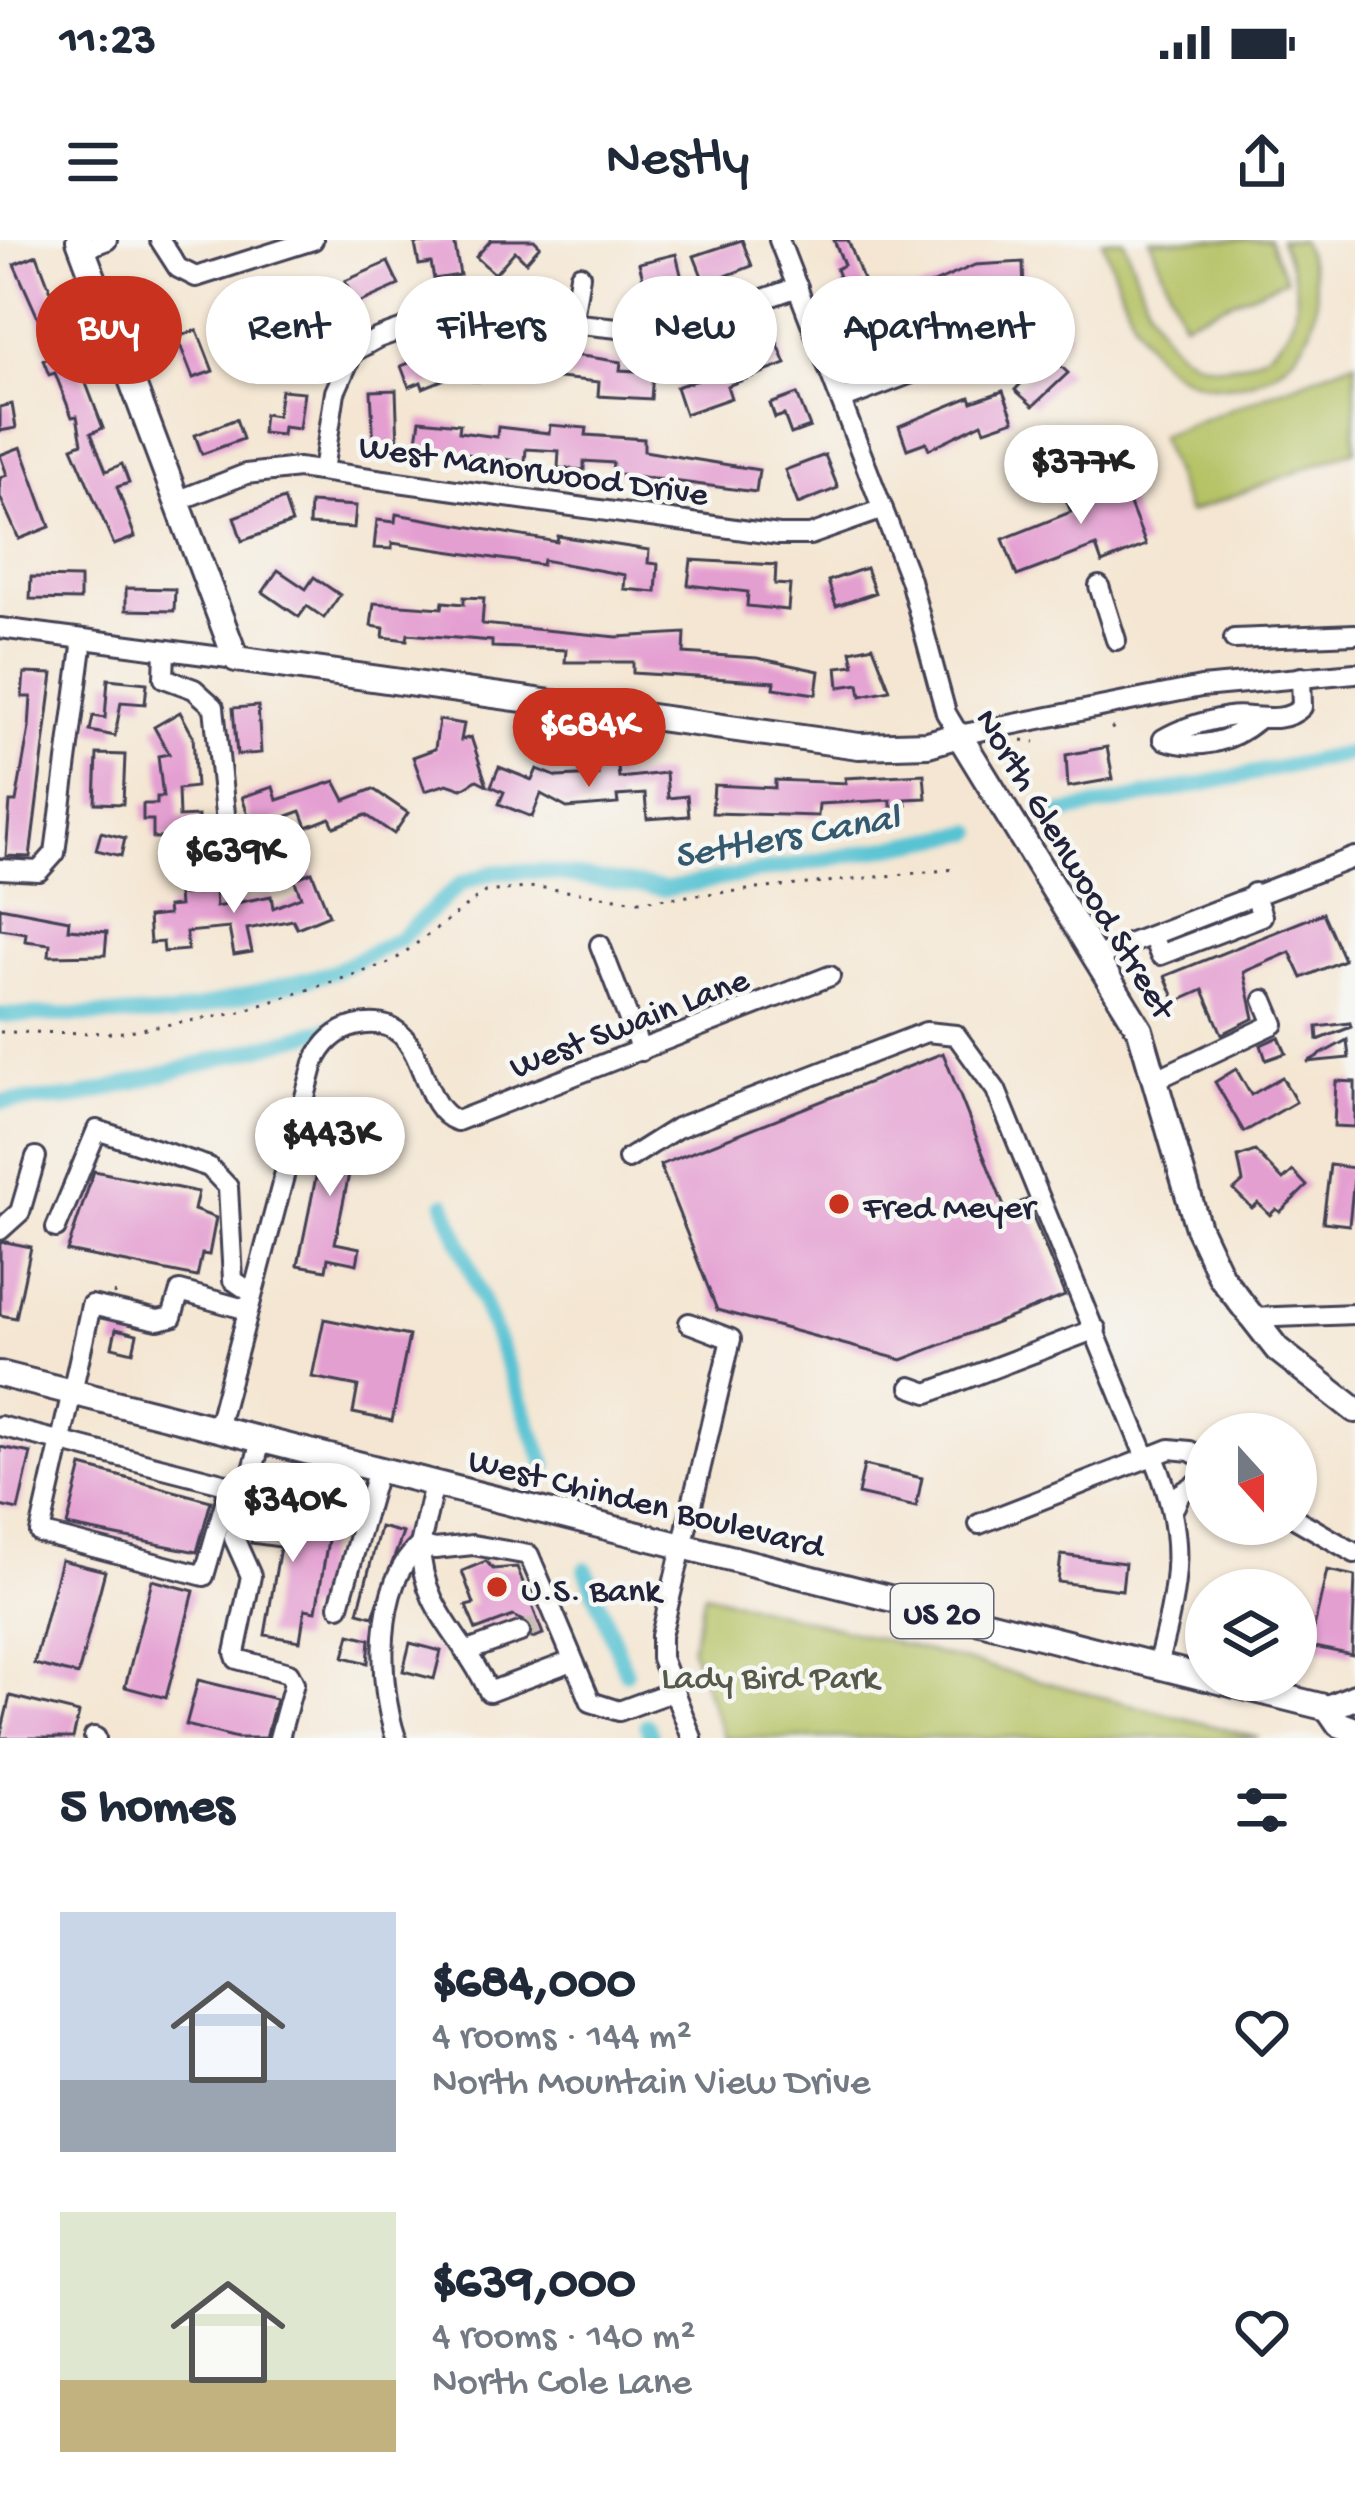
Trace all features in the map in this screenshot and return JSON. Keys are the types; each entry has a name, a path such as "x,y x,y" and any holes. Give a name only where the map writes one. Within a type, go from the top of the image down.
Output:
{"main road":[{"path":"90,243 176,501 236,659 859,746 928,744 959,735"},
{"name":"North Glenwood Street","path":"959,735 1140,1030 1198,1228 1249,1318 1277,1349 1355,1409"},
{"name":"West Chinden Boulevard","path":"0,1374 1185,1673"},
{"path":"1300,1701 1328,1708 1355,1697"},
{"path":"1328,1708 1339,1724 1355,1730"}],"street":[{"path":"160,240 178,268 196,277 313,240"},
{"name":"North Glenwood Street","path":"779,240 910,580 946,713 959,735"},
{"path":"588,327 640,334 679,331 798,287"},
{"path":"323,471 335,392 353,352 395,335"},
{"path":"841,400 883,384"},
{"name":"West Manorwood Drive","path":"176,501 246,474 298,468 779,535 809,535 883,509"},
{"path":"1100,586 1116,640"},
{"path":"0,628 236,659"},
{"path":"1234,639 1355,634"},
{"path":"0,868 39,871 55,853 83,639"},
{"path":"165,650 164,678 194,688 214,707 230,872"},
{"path":"959,735 1201,687 1355,673"},
{"path":"1257,720 1300,710 1300,677"},
{"path":"1095,957 1355,857"},
{"path":"600,945 641,1051"},
{"name":"West Swain Lane","path":"250,1302 314,1063 340,1031 367,1024 393,1030 412,1048 438,1108 449,1119 466,1119 830,976"},
{"path":"1157,1078 1274,1024 1264,1000"},
{"path":"628,1159 677,1128 926,1032 956,1035 996,1090 1175,1505"},
{"path":"56,1228 97,1130 208,1167 228,1187 231,1272 250,1302 217,1429"},
{"path":"0,1230 20,1212 36,1157"},
{"path":"0,1426 60,1442 230,1485 204,1576 40,1533 60,1442 72,1392 91,1305 158,1320 172,1317 180,1292 250,1302"},
{"path":"1249,1318 1355,1314"},
{"path":"689,1323 731,1339 678,1546 661,1636 661,1658 692,1738"},
{"path":"911,1387 928,1393 1096,1328"},
{"path":"261,1441 234,1538 251,1576 235,1653 238,1659 289,1673 294,1683 279,1738"},
{"path":"979,1524 1150,1456 1185,1450"},
{"path":"339,1606 378,1469"},
{"path":"434,1484 420,1545 421,1572 446,1632 465,1652 489,1692 572,1661"},
{"path":"1157,1666 1176,1575 1175,1505 1185,1491"},
{"path":"1317,1531 1355,1553"},
{"path":"420,1545 435,1550 473,1545 529,1555 548,1621 583,1690 601,1709 620,1711 674,1690"},
{"path":"396,1738 380,1678 386,1625 408,1556 420,1545"},
{"path":"465,1652 520,1632"}],"path":[{"path":"1111,729 1118,725"},
{"path":"1021,740 1035,742"},
{"path":"0,1032 117,1033 237,1013 392,962 485,892 537,887 638,901 956,869"}],"green space":[{"path":"1102,240 1124,240 1151,312 1176,348 1212,365 1231,365 1267,352 1291,322 1295,286 1280,240 1301,240 1315,286 1310,329 1296,352 1277,369 1254,380 1204,384 1179,374 1157,357 1139,331"},
{"path":"1150,240 1269,240 1286,279 1183,322"},
{"path":"1355,361 1355,450 1188,513 1159,436"},
{"name":"Lady Bird Park","path":"705,1593 1259,1738 724,1738 691,1649"}],"building":[{"path":"454,240 460,275 433,276 431,263 419,265 415,244"},
{"path":"491,240 534,240 540,246 526,262 515,251 495,274 476,257"},
{"path":"742,240 752,266 726,276 702,276 694,256"},
{"path":"834,240 848,240 862,276 839,276 836,269 844,265"},
{"path":"676,254 681,276 642,276 639,263"},
{"path":"37,255 45,276 36,276 36,313 14,264"},
{"path":"388,262 395,287 371,297 371,276 356,276"},
{"path":"1023,262 1023,276 950,276 975,265"},
{"path":"197,330 206,353 206,373 193,378 182,350 182,335"},
{"path":"777,342 786,364 777,367"},
{"path":"588,357 612,361 612,384 652,384 651,399 598,396 599,382 588,381"},
{"path":"59,384 86,384 103,428 91,433 106,471 122,464 129,483 117,487 135,537 114,545 72,447 82,443 77,416 72,417"},
{"path":"732,384 727,386 731,398 685,414 676,387"},
{"path":"1020,384 1056,384 1033,406 1015,390"},
{"path":"281,390 304,392 299,429 283,427 282,435 262,433 264,414 277,416"},
{"path":"396,390 398,446 374,447 371,391"},
{"path":"1003,391 1014,420 985,430 982,423 929,449 926,442 907,449 899,426 970,397 972,402"},
{"path":"797,394 810,427 791,434 784,415 775,418 770,404"},
{"path":"12,404 16,428 0,431 0,407"},
{"path":"236,419 243,439 202,454 195,435"},
{"path":"420,420 460,424 459,432 497,437 498,427 549,433 550,425 587,428 586,435 644,439 644,451 759,470 756,492 612,473 613,463 584,461 584,470 558,468 559,451 526,449 525,462 416,447"},
{"path":"21,447 50,527 19,539 0,497 0,478 7,475 0,455"},
{"path":"825,455 838,488 798,504 785,470"},
{"path":"1116,469 1146,545 1102,563 1096,546 1017,576 1003,539 1071,512 1065,497 1076,485"},
{"path":"284,499 292,523 242,541 234,517"},
{"path":"310,503 356,506 354,528 309,525"},
{"path":"396,514 557,542 558,536 649,550 648,563 658,564 656,592 624,589 625,575 543,560 542,565 392,543 392,549 374,548 377,520 395,522"},
{"path":"691,560 776,565 775,584 790,585 788,610 747,606 748,592 688,585"},
{"path":"866,568 875,593 836,606 828,581"},
{"path":"278,570 306,589 314,577 340,595 324,618 307,606 299,617 263,592"},
{"path":"31,577 80,578 80,600 30,599"},
{"path":"126,588 175,589 174,611 126,610"},
{"path":"464,597 484,598 482,624 617,637 685,633 684,653 757,658 819,671 816,694 774,688 775,682 633,673 633,662 565,662 566,650 492,647 492,641 408,634 407,640 383,637 384,628 371,626 374,603 442,608 443,602 464,604"},
{"path":"873,646 890,690 861,696 859,684 839,687 837,667 854,665 851,651"},
{"path":"24,673 53,674 30,857 6,856 10,802 16,802 29,728 31,697 22,697"},
{"path":"108,679 147,683 145,704 121,702 115,736 90,731 93,716 105,718"},
{"path":"258,706 261,753 237,755 233,708"},
{"path":"180,712 193,736 196,787 178,789 179,817 198,816 198,837 153,838 153,820 143,820 143,804 157,804 157,797 163,797 158,756 169,754 154,727"},
{"path":"439,720 464,724 461,740 471,737 487,785 477,780 462,789 447,784 425,791 413,757 435,749"},
{"path":"1107,747 1113,779 1068,787 1066,755"},
{"path":"97,754 125,755 123,804 95,803"},
{"path":"617,756 619,778 666,773 668,798 687,796 689,816 647,819 645,794 617,796 618,804 567,808 541,794 532,817 499,804 504,792 491,786 499,767 532,780 537,769 557,777 598,775 597,757"},
{"path":"924,774 926,798 905,799 906,805 891,806 891,800 819,804 818,816 712,813 714,785 775,788 775,780 846,783 845,778"},
{"path":"335,781 345,800 373,789 408,813 394,834 366,815 334,827 330,818 307,827 301,811 274,821 279,834 257,842 242,797 273,787 277,800"},
{"path":"101,832 125,838 121,856 96,850"},
{"path":"312,872 329,915 297,928 293,920 247,929 252,952 234,955 229,928 186,932 188,950 164,952 163,942 150,943 148,917 168,915 167,907 179,906 178,895 215,891 216,907 271,896 273,908 301,897 294,879"},
{"path":"0,907 69,920 68,929 107,932 105,955 49,956 50,944 25,941 26,933 0,929"},
{"path":"1323,913 1344,960 1302,978 1290,952 1244,972 1254,1018 1222,1034 1203,990 1176,1002 1165,976"},
{"path":"1350,1023 1351,1027 1318,1040 1317,1027"},
{"path":"1279,1037 1286,1053 1266,1060 1261,1045"},
{"path":"1347,1040 1349,1058 1307,1062"},
{"name":"Fred Meyer","path":"943,1053 1005,1209 1026,1200 1065,1296 902,1360 717,1310 660,1165"},
{"path":"1236,1069 1251,1095 1282,1077 1296,1102 1244,1132 1215,1082"},
{"path":"1336,1081 1355,1082 1355,1127 1334,1126"},
{"path":"328,1118 359,1124 335,1243 360,1248 357,1264 328,1258 326,1270 298,1265"},
{"path":"1255,1151 1283,1180 1293,1171 1307,1186 1280,1212 1276,1209 1270,1215 1258,1203 1252,1208 1234,1190 1243,1182 1238,1157"},
{"path":"1330,1165 1355,1168 1349,1225 1323,1222"},
{"path":"94,1171 198,1192 194,1210 216,1218 209,1255 202,1254 197,1277 67,1251"},
{"path":"0,1243 31,1247 16,1318 0,1315"},
{"path":"324,1319 409,1336 392,1421 353,1413 358,1386 312,1377"},
{"path":"116,1329 137,1334 133,1352 112,1347"},
{"path":"0,1447 31,1453 18,1510 0,1506"},
{"path":"864,1465 922,1478 916,1507 858,1494"},
{"path":"82,1466 211,1501 197,1552 67,1526"},
{"path":"257,1505 332,1516 316,1611 305,1609 300,1641 265,1635 280,1547 251,1543"},
{"path":"380,1527 403,1533 373,1616 358,1612"},
{"path":"1061,1555 1125,1563 1122,1590 1058,1582"},
{"path":"61,1560 105,1571 78,1675 34,1664"},
{"name":"U.S. Bank","path":"486,1561 493,1569 517,1567 543,1634 532,1638 529,1623 513,1616 476,1630 466,1606 474,1604 462,1571"},
{"path":"1327,1570 1355,1576 1352,1655 1317,1648 1317,1615"},
{"path":"152,1580 194,1591 166,1698 125,1687"},
{"path":"350,1634 370,1639 368,1663 344,1657"},
{"path":"410,1643 441,1651 434,1679 403,1671"},
{"path":"198,1680 276,1699 266,1738 237,1738 186,1725"},
{"path":"10,1696 79,1713 73,1738 0,1738"}],"waterway":[{"name":"Settlers Canal","path":"1054,815 1355,752"},
{"name":"Settlers Canal","path":"0,1015 172,1015 333,972 399,939 462,883 495,872 537,871 666,889 973,832"},
{"path":"0,1102 75,1098 349,1023"},
{"path":"445,1204 546,1466"},
{"path":"586,1569 626,1672"},
{"path":"647,1725 651,1738"}],"tunnel":[{"path":"520,1632 540,1624"}],"place":[{"name":"Fred Meyer","path":"839,1204"},
{"name":"U.S. Bank","path":"497,1587"}]}
